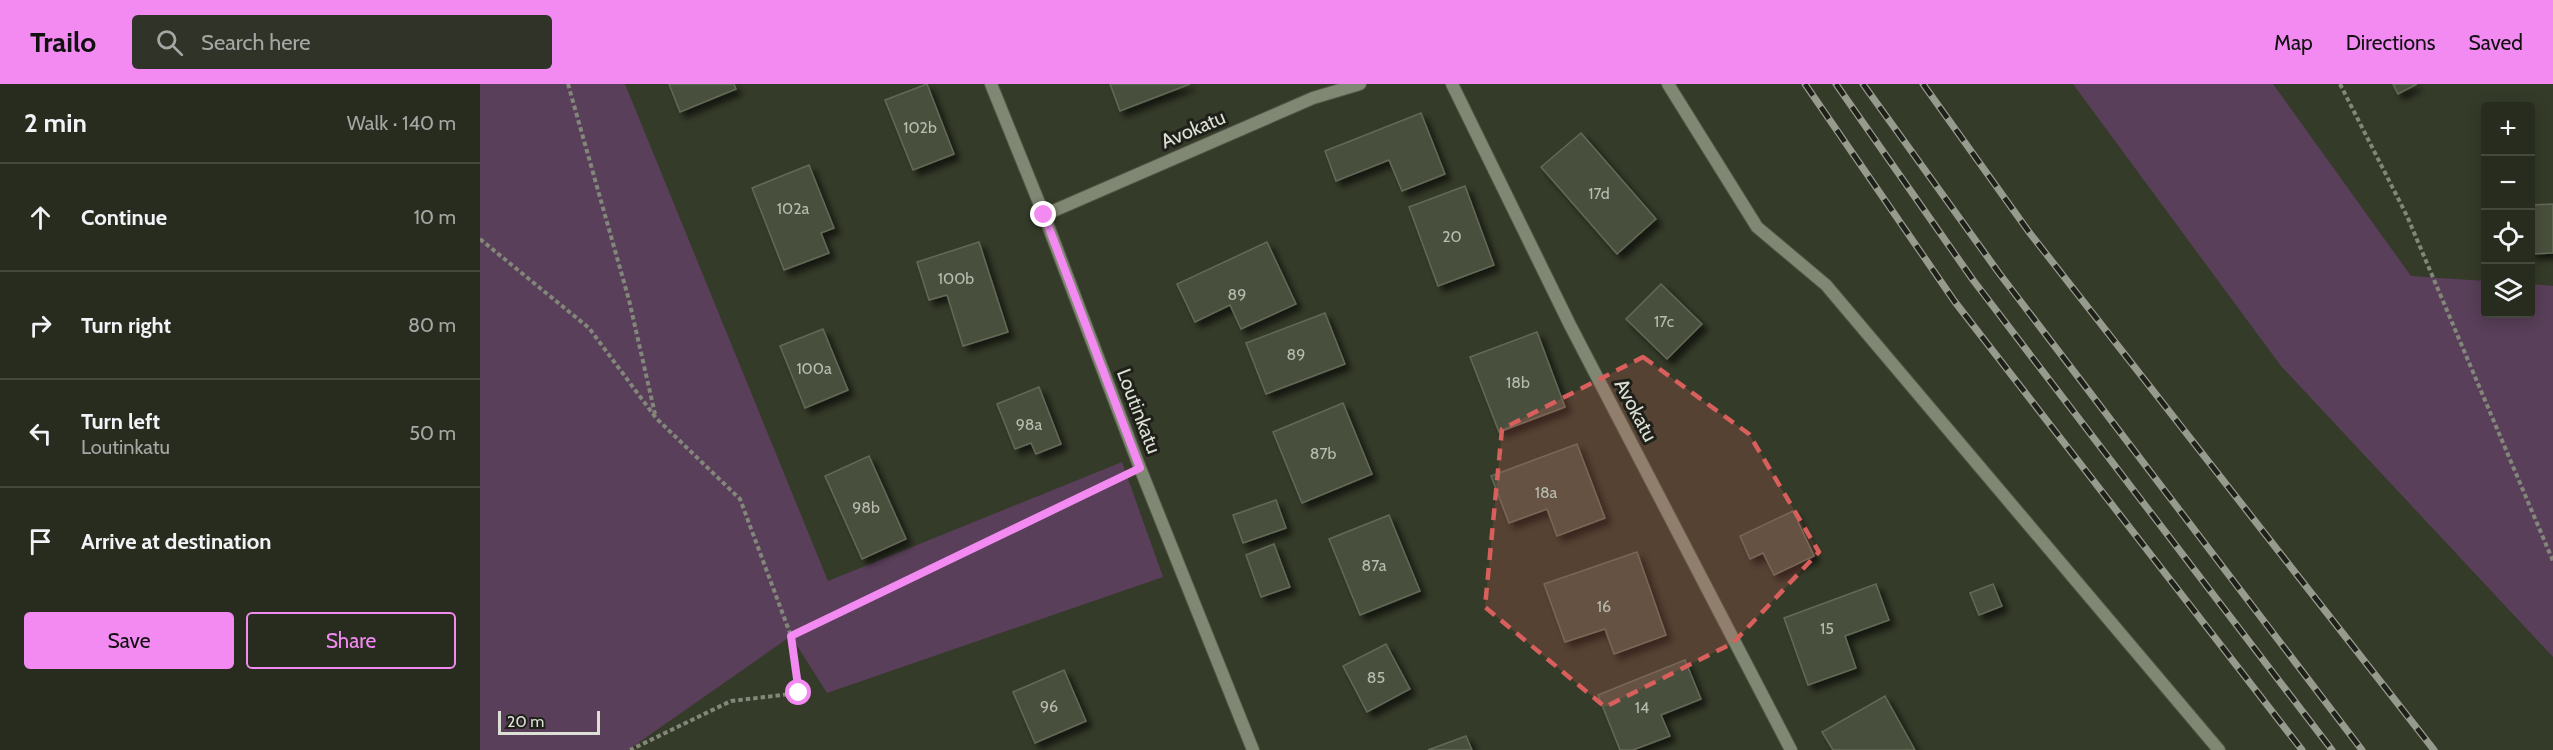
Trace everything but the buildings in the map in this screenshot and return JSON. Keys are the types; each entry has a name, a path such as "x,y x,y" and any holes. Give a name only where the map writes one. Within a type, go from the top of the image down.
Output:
{"street":[{"name":"Loutinkatu","path":"991,84 1044,215 1140,468 1253,750"},
{"name":"Avokatu","path":"1044,215 1313,98 1360,84"},
{"name":"Avokatu","path":"1452,84 1570,325 1791,750"},
{"path":"1668,84 1757,227 1827,285 2219,750"}],"path":[{"path":"568,84 629,300 656,418"},
{"path":"2340,84 2407,216 2553,561"},
{"path":"480,239 589,328 656,418 740,500 791,636 799,693 731,701 630,750"},
{"path":"791,636 1140,468"}],"highlighted area":[{"path":"1643,357 1749,434 1819,552 1733,643 1605,707 1485,607 1502,429"}],"shaded area":[{"path":"480,84 625,84 828,581 1122,462 1163,577 827,693 791,636 628,750 480,750"},
{"path":"2073,84 2273,84 2411,276 2481,281 2481,318 2535,318 2535,284 2553,286 2553,657 2281,366"}],"railway":[{"path":"1805,84 1955,302 2302,750"},
{"path":"1836,84 1973,280 2332,750"},
{"path":"1863,84 1999,273 2362,750"},
{"path":"1923,84 2029,232 2434,750"}],"route":[{"path":"799,693 791,636 1140,468 1044,215"}]}
